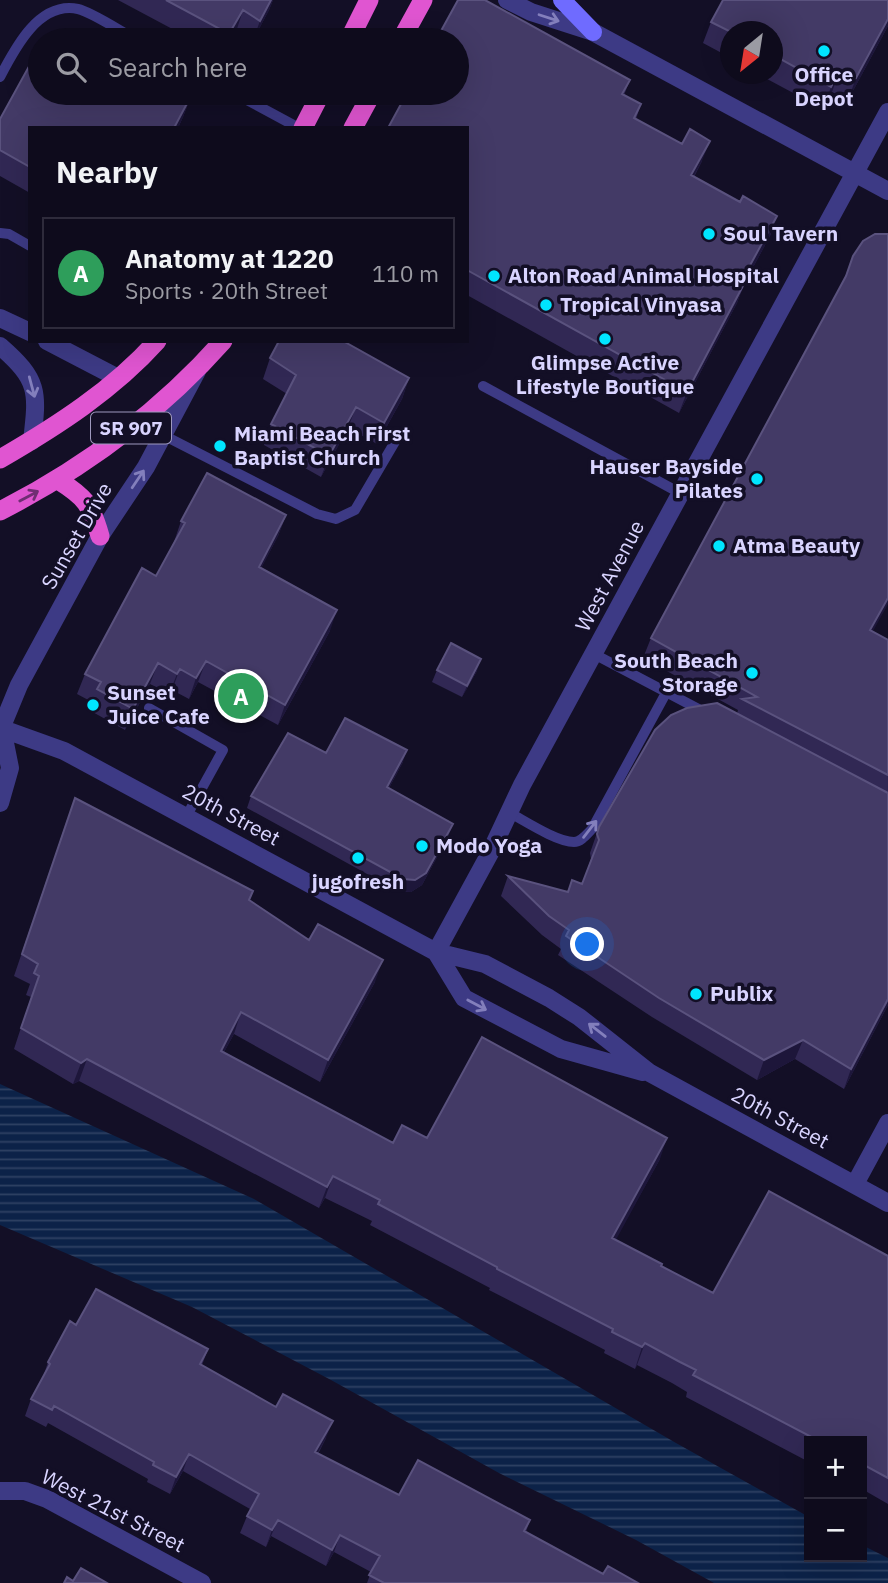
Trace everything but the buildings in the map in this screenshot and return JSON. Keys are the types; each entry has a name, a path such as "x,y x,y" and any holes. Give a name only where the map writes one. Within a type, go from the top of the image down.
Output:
{"highway":[{"path":"355,28 369,0"},
{"path":"408,28 423,0"},
{"path":"302,126 314,105"},
{"path":"354,126 365,105"},
{"name":"SR 907","path":"0,458 71,415 118,378 155,343"},
{"name":"SR 907","path":"0,511 94,457 128,431 199,368 221,343"},
{"path":"58,480 85,499 91,508 100,536"}],"main road":[{"path":"562,0 593,32"}],"street":[{"path":"507,0 531,12 593,32 888,191"},
{"name":"West Avenue","path":"436,952 680,493 888,112"},
{"path":"0,318 28,331"},
{"path":"51,343 118,378"},
{"path":"0,346 29,374 35,390 32,440"},
{"name":"Sunset Drive","path":"1,729 19,685 100,536 146,467 199,368"},
{"path":"0,803 10,768 1,729"},
{"name":"20th Street","path":"1,729 65,751 436,952 485,964 549,998 586,1022 650,1073 888,1203"},
{"name":"20th Street","path":"436,952 464,998 561,1049 650,1073"},
{"path":"855,1184 888,1123"},
{"name":"West 21st Street","path":"0,1491 25,1490 47,1499 202,1583"}],"lane":[{"path":"31,28 54,10 79,9 115,28"},
{"path":"0,77 28,33"},
{"path":"257,105 297,126"},
{"path":"0,233 9,234 28,245"},
{"path":"483,386 680,493"},
{"path":"163,435 317,514 336,519 355,510 396,440"},
{"path":"594,654 715,718"},
{"path":"510,813 562,839 575,842 583,839 593,829 666,693"},
{"path":"149,708 223,750 186,817"}],"water":[{"path":"0,1084 254,1199 804,1514 804,1562 867,1562 867,1548 888,1558 888,1583 714,1583 636,1540 499,1473 192,1307 0,1225"}],"place":[{"name":"Office Depot","path":"824,51"},
{"name":"Soul Tavern","path":"709,234"},
{"name":"Alton Road Animal Hospital","path":"494,276"},
{"name":"Tropical Vinyasa","path":"546,305"},
{"name":"Glimpse Active Lifestyle Boutique","path":"605,339"},
{"name":"Miami Beach First Baptist Church","path":"220,446"},
{"name":"Hauser Bayside Pilates","path":"757,479"},
{"name":"Atma Beauty","path":"719,546"},
{"name":"South Beach Storage","path":"752,673"},
{"name":"Anatomy at 1220","path":"241,696"},
{"name":"Sunset Juice Cafe","path":"93,705"},
{"name":"Modo Yoga","path":"422,846"},
{"name":"jugofresh","path":"358,858"},
{"name":"Publix","path":"696,994"}]}
